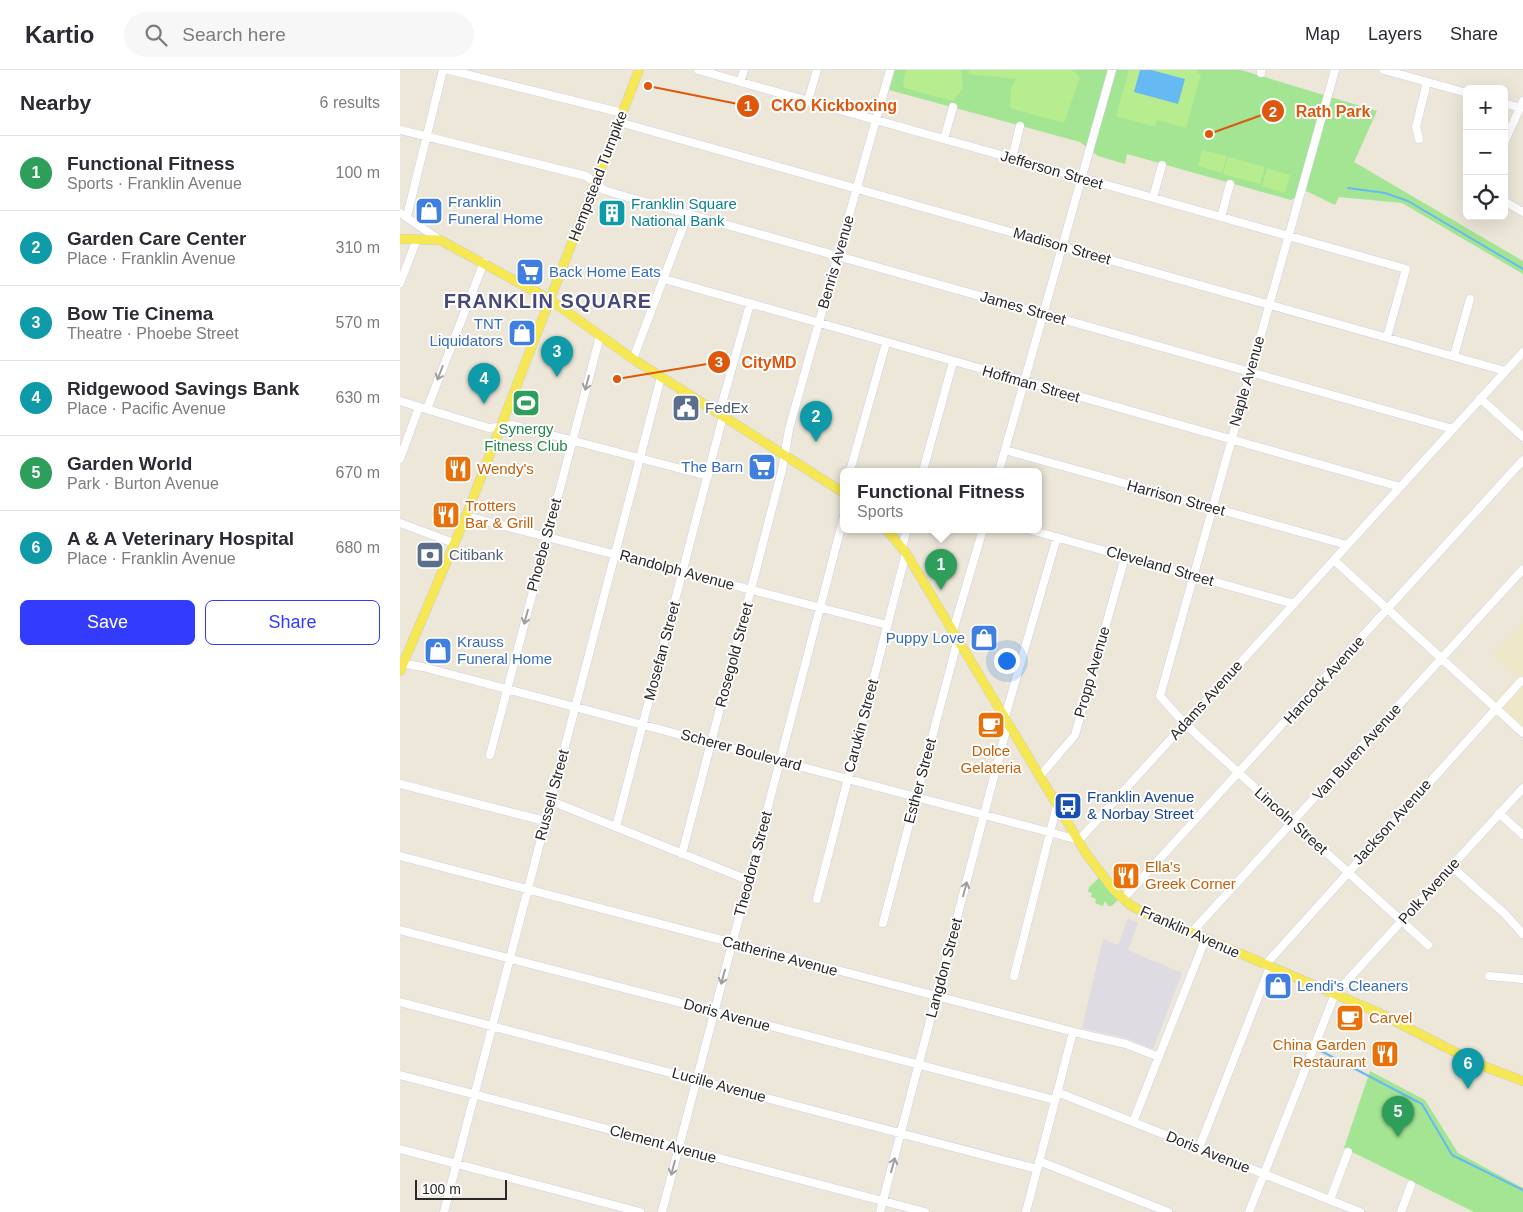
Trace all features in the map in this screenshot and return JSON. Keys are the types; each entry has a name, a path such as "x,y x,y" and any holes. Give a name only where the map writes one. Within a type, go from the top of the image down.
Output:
{"main road":[{"name":"Hempstead Turnpike","path":"401,666 466,516 639,70"},
{"path":"400,239 440,240 484,262 549,300 633,359 840,490"},
{"name":"Franklin Avenue","path":"889,533 904,550 1101,876 1123,899 1143,912 1396,1021 1478,1064 1523,1081"}],"street":[{"path":"440,240 403,214 426,137 442,70"},
{"name":"Madison Street","path":"449,70 621,118 857,188 1505,371"},
{"name":"Jefferson Street","path":"698,70 1406,269 1386,337"},
{"path":"740,82 744,70"},
{"path":"808,101 817,70"},
{"name":"Benris Avenue","path":"784,455 789,429 890,70"},
{"path":"1000,468 1112,70"},
{"name":"Naple Avenue","path":"1160,693 1335,70"},
{"path":"1384,70 1463,92"},
{"path":"1419,140 1416,127 1427,82"},
{"path":"1508,103 1522,105 1508,135"},
{"path":"944,139 953,107"},
{"path":"1012,158 1020,126"},
{"name":"James Street","path":"400,130 586,176 604,190 617,194 1453,429"},
{"path":"1153,198 1162,165"},
{"path":"1221,217 1230,184"},
{"path":"1508,203 1523,212"},
{"path":"633,359 688,214"},
{"path":"400,283 417,239"},
{"path":"400,459 484,262"},
{"name":"Hoffman Street","path":"664,279 1400,487"},
{"path":"1454,356 1470,299"},
{"name":"Mosefan Street","path":"616,827 708,476 721,415 750,304"},
{"name":"Phoebe Street","path":"490,754 600,336"},
{"path":"851,468 886,343"},
{"path":"1347,545 1523,352"},
{"path":"924,468 953,362"},
{"name":"Russell Street","path":"444,1212 661,377"},
{"path":"1480,398 1523,437"},
{"path":"400,402 489,428 513,425 708,476"},
{"name":"Harrison Street","path":"1005,450 1347,545"},
{"name":"Rosegold Street","path":"682,854 782,470 784,455"},
{"name":"Hancock Avenue","path":"1123,899 1523,460"},
{"name":"Randolph Avenue","path":"466,516 887,625"},
{"path":"400,523 454,543"},
{"name":"Theodora Street","path":"662,1212 840,531"},
{"name":"Carukin Street","path":"817,899 887,625 906,533"},
{"name":"Esther Street","path":"883,923 982,533"},
{"name":"Cleveland Street","path":"1042,533 1294,604"},
{"name":"Langdon Street","path":"880,1212 984,813 1006,720 1057,537"},
{"name":"Adams Avenue","path":"1079,840 1335,561 1347,545"},
{"name":"Propp Avenue","path":"1040,776 1075,735 1125,557"},
{"path":"1335,561 1523,733"},
{"name":"Van Buren Avenue","path":"1191,933 1523,569"},
{"name":"Scherer Boulevard","path":"401,666 507,689 984,813 1079,840"},
{"name":"Jackson Avenue","path":"1199,1148 1268,966 1347,872 1521,681"},
{"name":"Lincoln Street","path":"1160,693 1161,700 1185,724 1428,945"},
{"path":"400,784 545,822"},
{"name":"Polk Avenue","path":"1335,994 1523,788"},
{"path":"551,801 748,880"},
{"path":"1014,976 1057,804"},
{"path":"1499,813 1523,835"},
{"name":"Catherine Avenue","path":"400,856 1073,1032 1126,1044 1159,1057"},
{"path":"1452,866 1505,914 1523,934"},
{"name":"Doris Avenue","path":"400,930 919,1065 1056,1096 1133,1122 1360,1212"},
{"path":"1133,1122 1206,940"},
{"path":"1489,976 1523,979"},
{"path":"1249,1212 1335,994"},
{"name":"Lucille Avenue","path":"400,1002 901,1133 1038,1165 1168,1212"},
{"path":"1026,1212 1073,1032"},
{"name":"Clement Avenue","path":"400,1075 925,1212"},
{"path":"400,1149 640,1212"},
{"path":"1330,1200 1348,1152"},
{"path":"1401,1212 1411,1185"}],"shaded area":[{"path":"1523,623 1523,728 1492,702 1516,677 1493,655"},
{"path":"1128,919 1138,923 1128,950 1182,973 1153,1049 1126,1038 1082,1028 1103,939 1118,945"}],"green space":[{"path":"895,70 1241,70 1377,111 1354,162 1523,261 1523,274 1402,203 1339,197 1335,205 1306,191 1291,200 1127,154 1125,164 1098,156 1080,142 889,90"},
{"path":"906,70 961,70 963,88 953,101 905,88 903,83"},
{"path":"969,70 1072,70 1080,77 1064,123 1010,108 1011,88 1016,79 969,74"},
{"path":"1129,70 1197,70 1197,73 1201,74 1186,128 1157,120 1155,127 1116,116"},
{"path":"1202,150 1227,156 1222,173 1198,166"},
{"path":"1228,157 1265,167 1260,184 1223,174"},
{"path":"1267,168 1290,175 1285,193 1262,186"},
{"path":"1101,876 1121,896 1112,906 1108,906 1105,901 1103,906 1095,903 1096,899 1091,897 1092,893 1088,892 1089,887"},
{"path":"1370,1071 1425,1100 1458,1153 1523,1188 1523,1212 1474,1212 1344,1148"}],"water":[{"path":"1140,70 1151,70 1185,79 1178,104 1134,92"}],"waterway":[{"path":"1348,188 1385,193 1408,201 1523,269"},
{"path":"1321,1051 1422,1104 1452,1155 1523,1190"}],"place":[{"name":"CKO Kickboxing","path":"648,86"},
{"name":"Rath Park","path":"1209,134"},
{"name":"Franklin Funeral Home","path":"429,211"},
{"name":"Franklin Square National Bank","path":"612,213"},
{"name":"Back Home Eats","path":"530,272"},
{"name":"TNT Liquidators","path":"522,333"},
{"name":"Bow Tie Cinema","path":"557,377"},
{"name":"CityMD","path":"617,379"},
{"name":"Synergy Fitness Club","path":"526,403"},
{"name":"Ridgewood Savings Bank","path":"484,404"},
{"name":"FedEx","path":"686,408"},
{"name":"Garden Care Center","path":"816,442"},
{"name":"The Barn","path":"762,467"},
{"name":"Wendy's","path":"458,469"},
{"name":"Trotters Bar & Grill","path":"446,515"},
{"name":"Citibank","path":"430,555"},
{"name":"Functional Fitness","path":"941,590"},
{"name":"Puppy Love","path":"984,638"},
{"name":"Krauss Funeral Home","path":"438,651"},
{"name":"Dolce Gelateria","path":"991,725"},
{"name":"Franklin Avenue & Norbay Street","path":"1068,806"},
{"name":"Ella's Greek Corner","path":"1126,876"},
{"name":"Lendi's Cleaners","path":"1278,986"},
{"name":"Carvel","path":"1350,1018"},
{"name":"China Garden Restaurant","path":"1385,1054"},
{"name":"A & A Veterinary Hospital","path":"1468,1089"},
{"name":"Garden World","path":"1398,1137"}],"district":[{"name":"FRANKLIN SQUARE","path":"548,301"}]}
